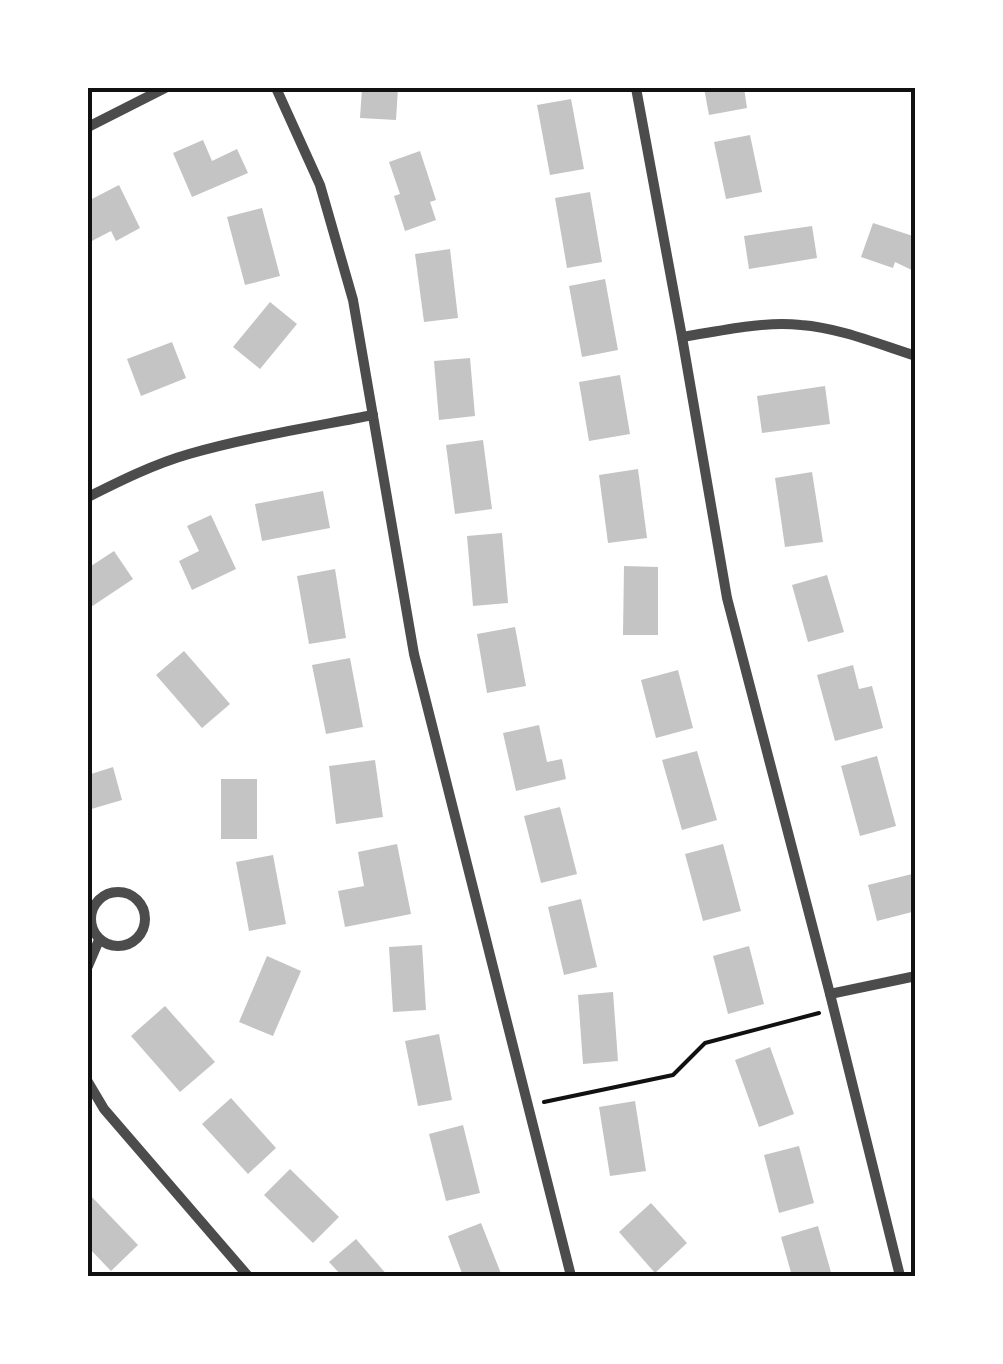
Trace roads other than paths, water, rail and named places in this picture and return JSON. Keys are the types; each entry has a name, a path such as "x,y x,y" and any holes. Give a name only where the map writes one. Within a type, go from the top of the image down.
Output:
{"street":[{"path":"88,126 165,88"},
{"path":"276,88 320,185 353,300 414,654 571,1276"},
{"path":"636,88 727,598 900,1276"},
{"path":"682,337 772,324 802,325 916,356"},
{"path":"88,497 188,454 373,416"},
{"path":"118,892 136,899 145,915 135,941 117,947 100,940 94,933 91,914 100,898 118,892"},
{"path":"88,966 100,940"},
{"path":"830,994 916,976"},
{"path":"88,1082 104,1109 248,1276"}]}
